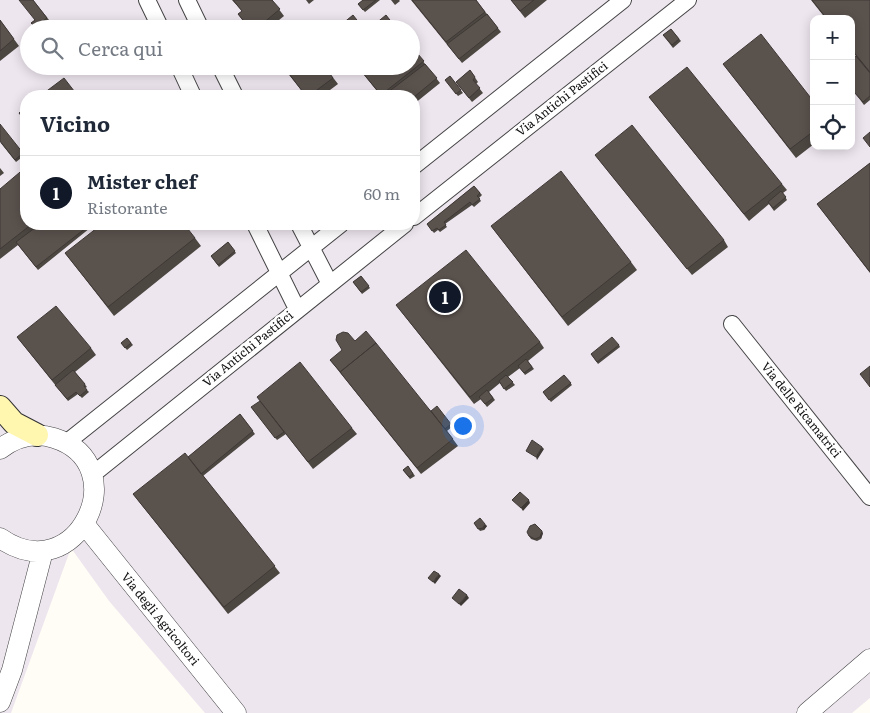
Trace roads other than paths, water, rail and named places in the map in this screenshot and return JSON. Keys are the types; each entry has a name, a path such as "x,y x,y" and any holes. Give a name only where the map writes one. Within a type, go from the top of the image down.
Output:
{"main road":[{"path":"0,407 14,423 37,435"}],"street":[{"path":"147,0 157,20"},
{"path":"187,0 197,20"},
{"path":"420,161 623,0"},
{"name":"Via Antichi Pastifici","path":"420,212 688,0"},
{"path":"183,75 190,90"},
{"path":"224,75 232,90"},
{"path":"258,230 297,309"},
{"path":"302,230 330,284"},
{"path":"66,443 334,230"},
{"name":"Via Antichi Pastifici","path":"92,475 297,309 398,230"},
{"name":"Via delle Ricamatrici","path":"732,324 870,497"},
{"path":"0,449 16,439 37,435 47,436 66,443 79,454 92,475 94,501 85,525 75,536 62,545 42,551 18,548 2,542"},
{"name":"Via degli Agricoltori","path":"85,525 236,713"},
{"path":"0,702 12,670 42,551"},
{"path":"807,713 870,659"}],"place":[{"name":"Mister chef","path":"445,297"}]}
